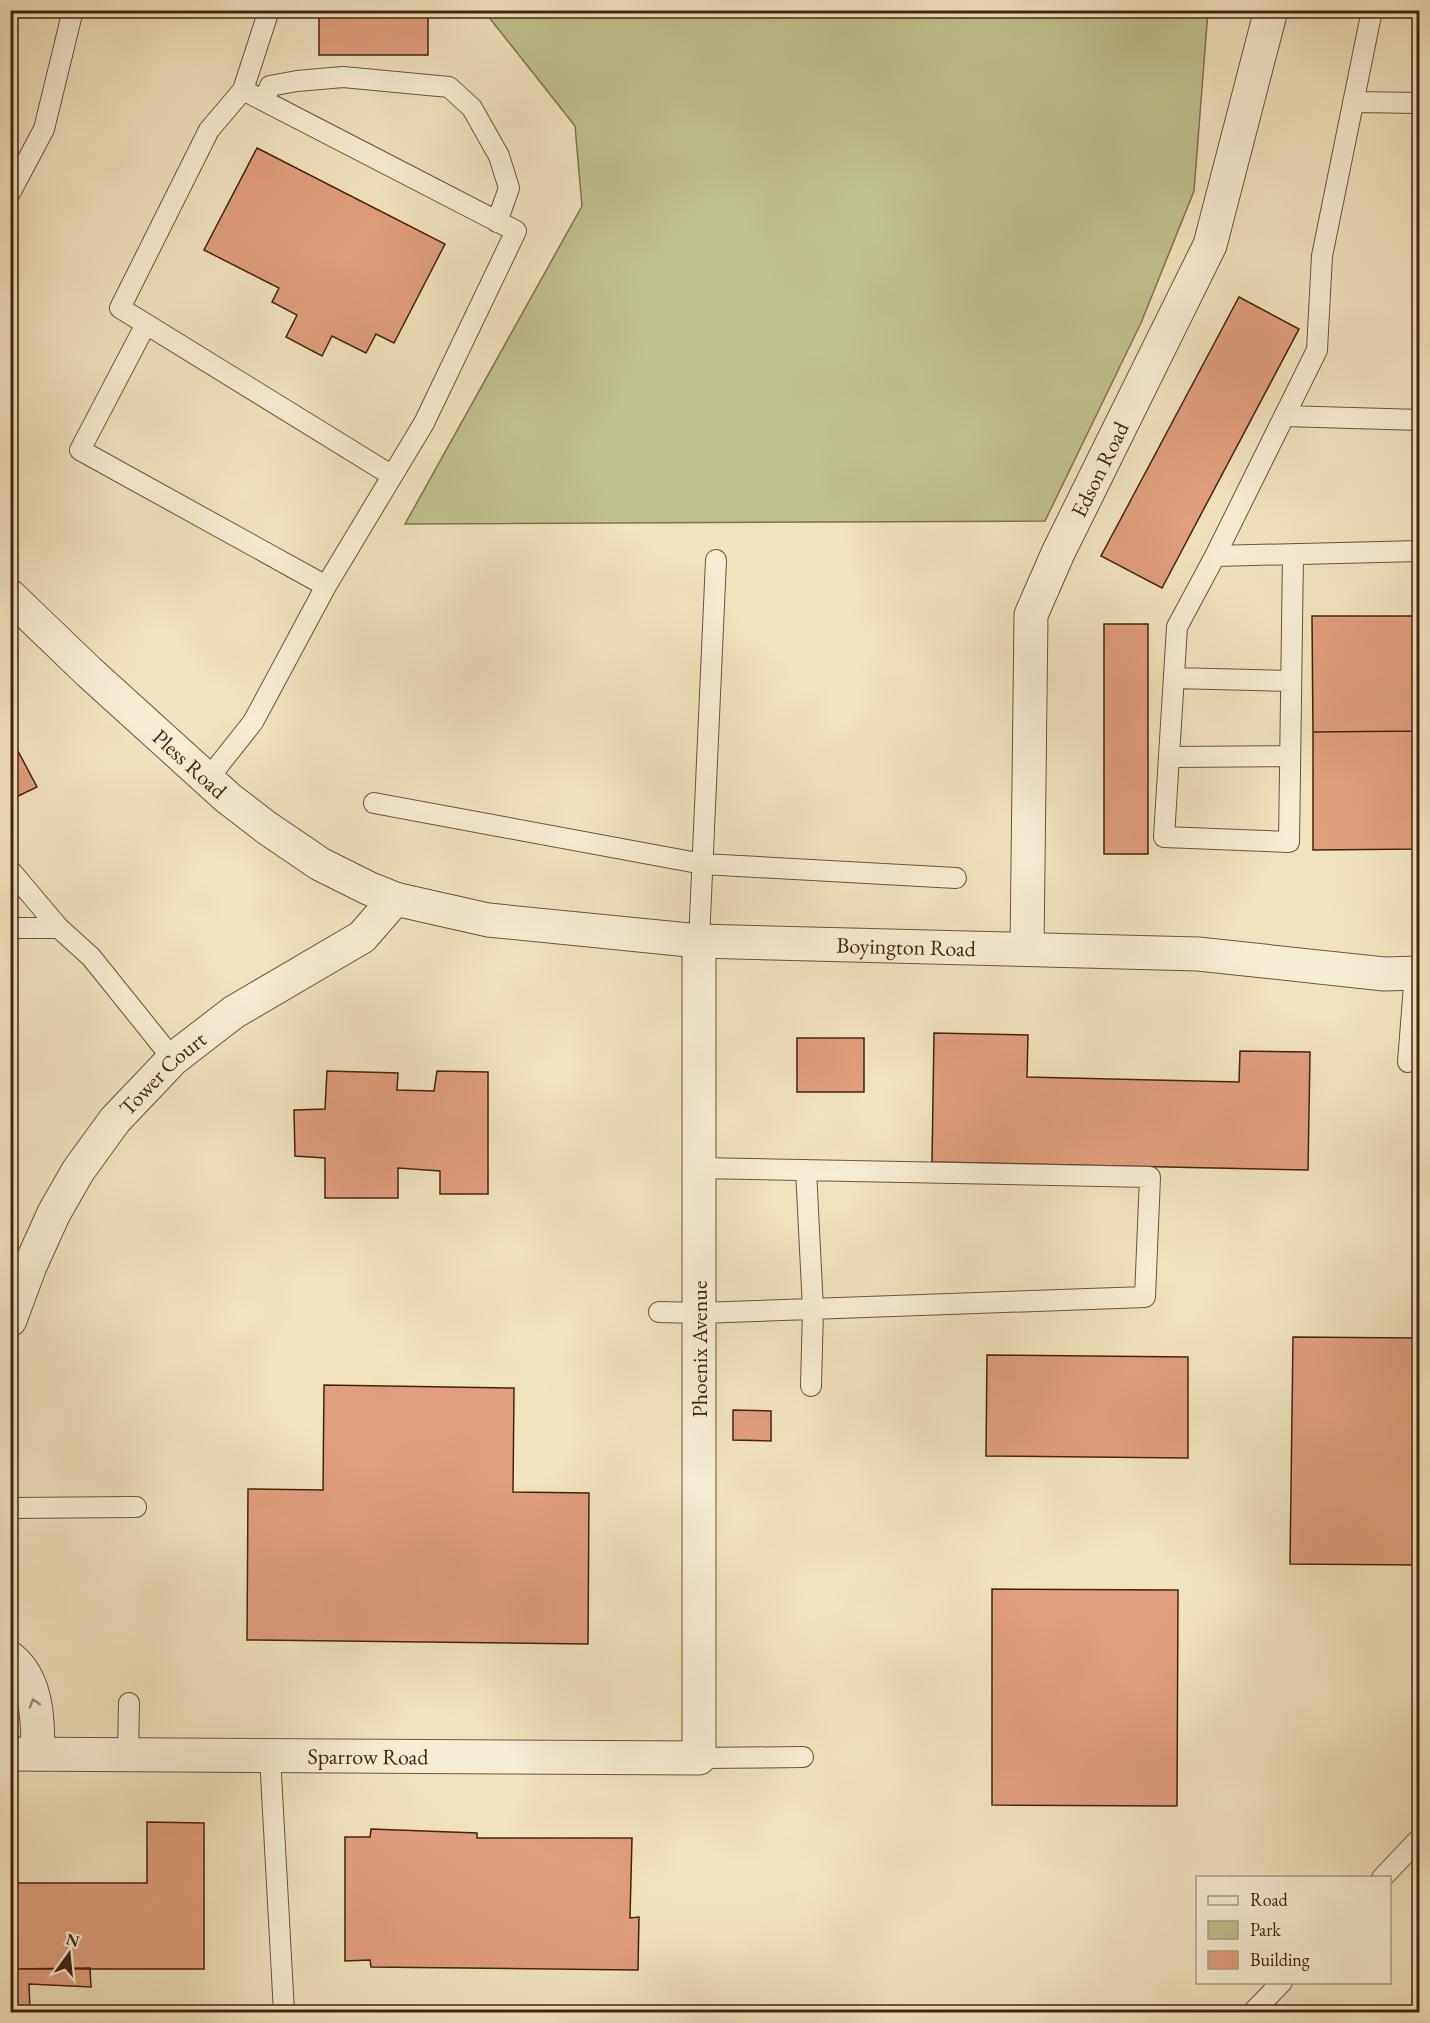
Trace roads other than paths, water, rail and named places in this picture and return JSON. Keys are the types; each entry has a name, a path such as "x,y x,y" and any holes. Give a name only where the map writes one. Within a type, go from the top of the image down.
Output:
{"street":[{"name":"Edson Road","path":"1027,948 1031,615 1058,553 1210,245 1271,10"},
{"name":"Pless Road","path":"10,596 207,780 267,828 320,864 395,899"},
{"name":"Boyington Road","path":"395,899 488,920 699,941 1198,954 1384,974 1417,973"},
{"name":"Tower Court","path":"10,1320 30,1266 54,1213 78,1171 115,1120 173,1059 234,1012 363,937 395,899"},
{"name":"Phoenix Avenue","path":"699,941 699,1758"},
{"name":"Sparrow Road","path":"10,1658 22,1671 38,1714 24,1754 699,1758"}],"lane":[{"path":"10,193 44,129 73,10"},
{"path":"269,10 243,90 209,130 120,308 391,475"},
{"path":"1293,554 1289,842 1164,837 1177,627 1215,556 1317,350 1322,256 1372,10"},
{"path":"264,101 270,86 343,77 449,87 472,108 499,156 509,188 497,222"},
{"path":"207,780 253,722 326,586 423,423 516,231 243,90"},
{"path":"1353,102 1419,103"},
{"path":"146,324 80,450 326,586"},
{"path":"1284,416 1419,420"},
{"path":"1215,556 1419,550"},
{"path":"699,941 716,560"},
{"path":"1174,678 1291,681"},
{"path":"1169,757 1290,756"},
{"path":"374,803 703,864 956,878"},
{"path":"10,870 59,928 91,957 173,1059"},
{"path":"10,928 59,928"},
{"path":"1408,1062 1417,973"},
{"path":"659,1312 699,1313 1146,1298 1150,1177 699,1168"},
{"path":"806,1170 813,1309 811,1386"},
{"path":"10,1508 136,1508"},
{"path":"128,1755 129,1702"},
{"path":"270,1756 284,2013"},
{"path":"699,1758 803,1757"},
{"path":"1384,1876 1419,1838"},
{"path":"1253,2013 1281,1984"}]}
